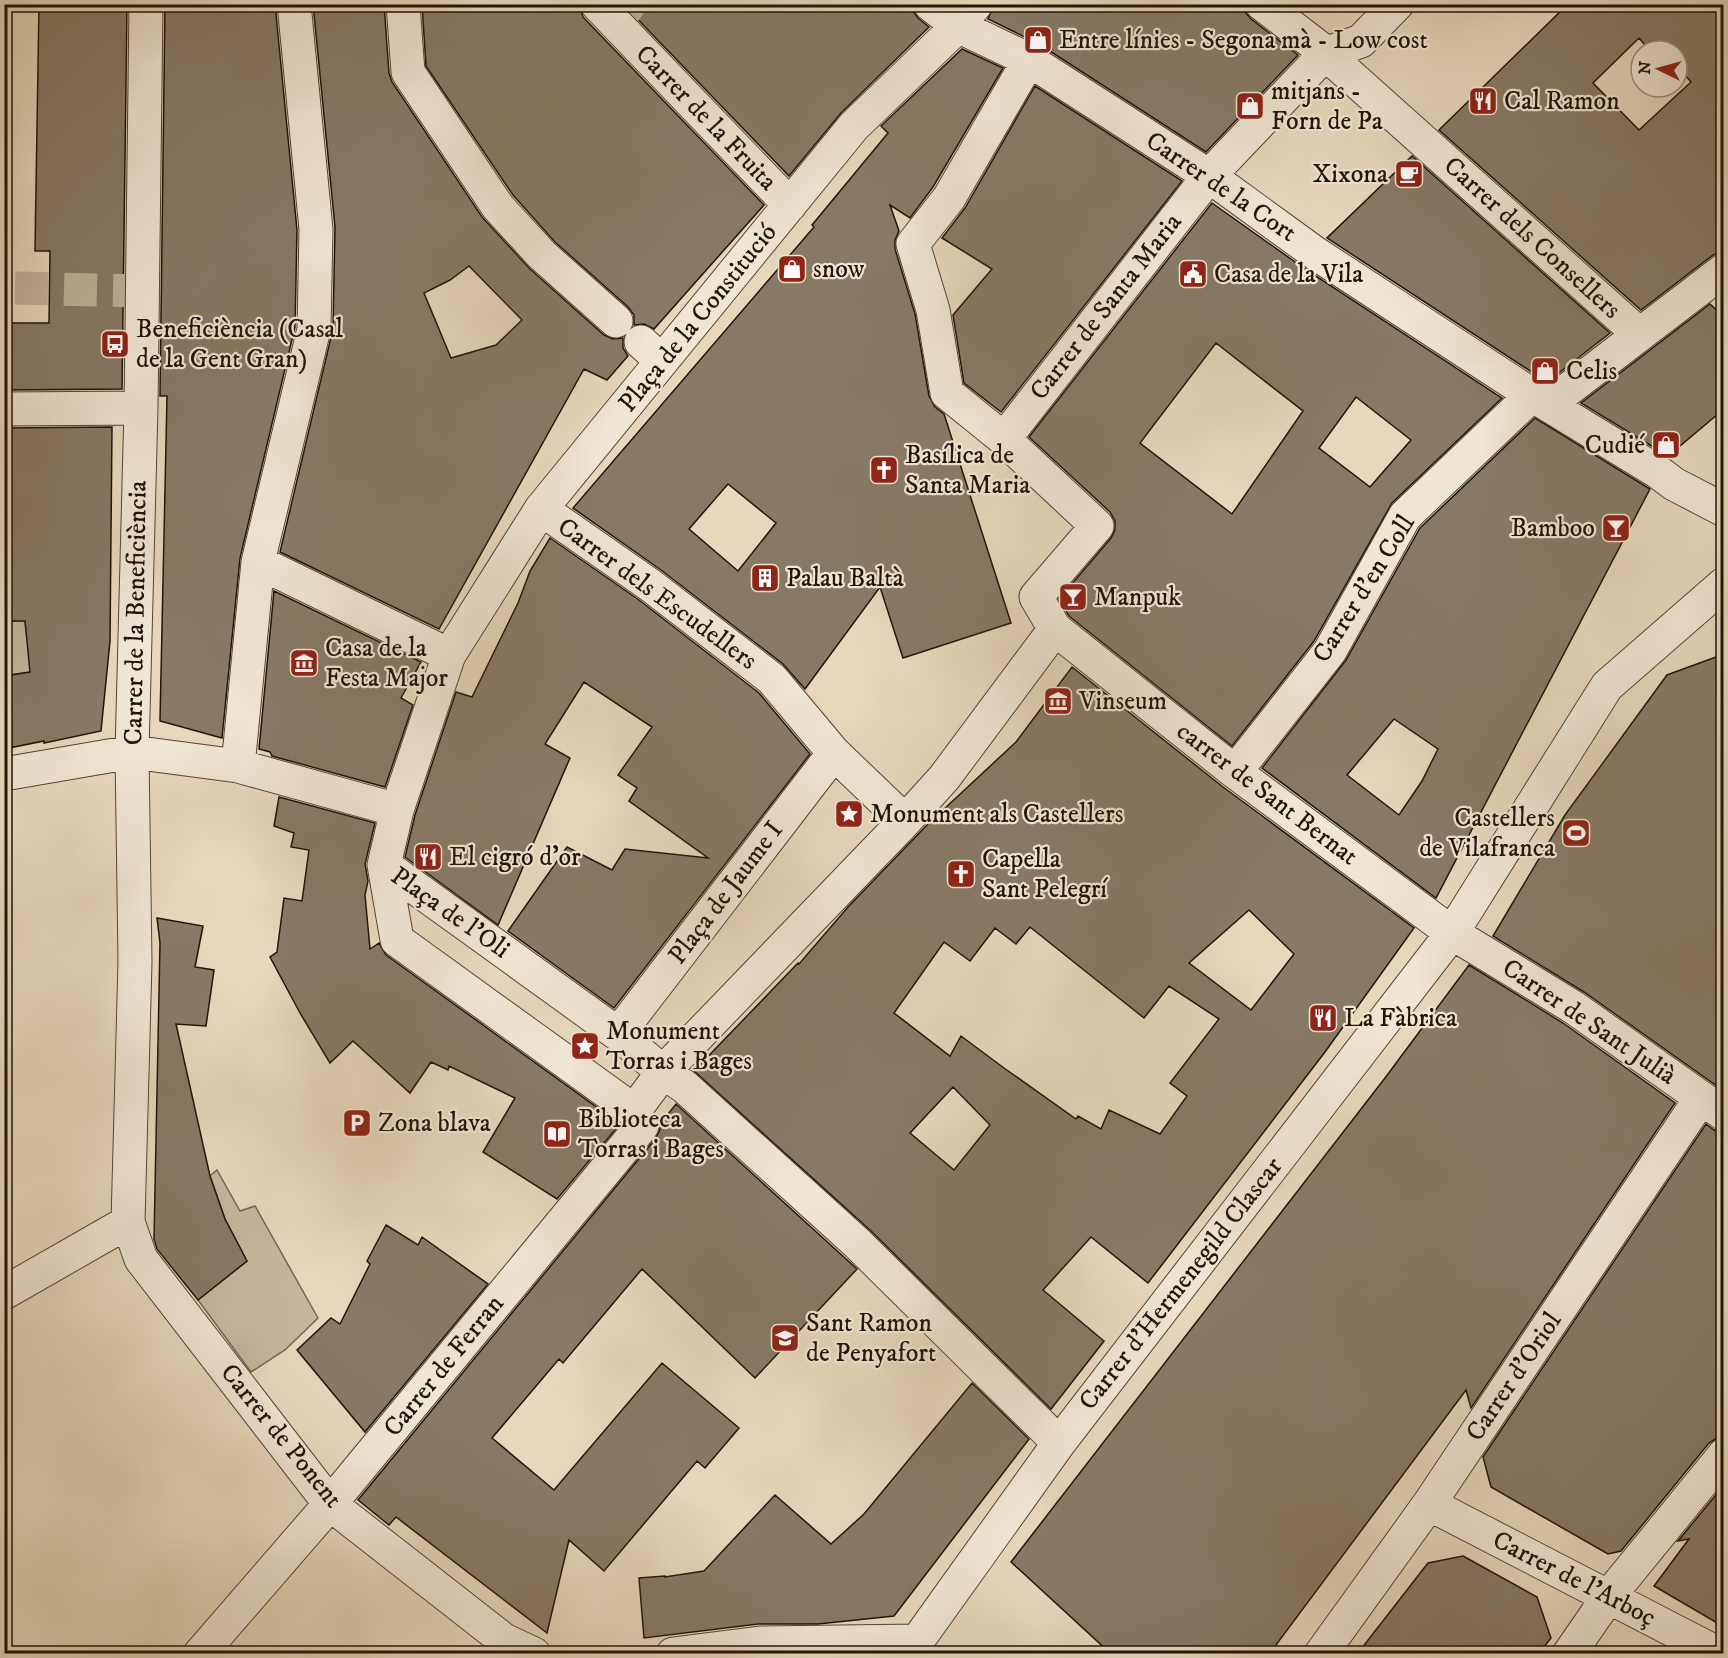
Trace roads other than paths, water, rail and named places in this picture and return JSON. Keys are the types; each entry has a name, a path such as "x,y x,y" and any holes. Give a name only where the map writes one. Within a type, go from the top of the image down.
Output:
{"street":[{"name":"Carrer de la Beneficiència","path":"128,1222 135,962 132,752 141,408 146,4"},
{"path":"238,766 258,562 314,329 316,229 294,4"},
{"path":"403,4 408,72 498,207 542,255 616,321"},
{"name":"Carrer de la Cort","path":"930,4 967,15 1029,60 1209,176 1315,253 1674,484 1724,510"},
{"name":"Carrer dels Consellers","path":"1262,4 1321,50 1639,334"},
{"path":"1321,50 1361,41 1397,4"},
{"name":"Carrer de la Fruita","path":"612,14 790,206"},
{"name":"Plaça de la Constitució","path":"384,865 398,810 449,655 541,509 652,352 790,206 854,126 967,15"},
{"name":"Carrer de Santa Maria","path":"1004,439 1209,176 1321,50"},
{"path":"634,1111 663,1072 944,778 1055,629 1036,597 1097,526 1004,439 947,393 933,310 913,244 949,198 1029,60"},
{"name":"Carrer d'en Coll","path":"1235,772 1330,651 1405,516 1541,399 1639,334 1724,270"},
{"path":"4,409 141,408"},
{"name":"Carrer dels Escudellers","path":"541,509 650,585 772,679 834,753"},
{"path":"258,562 449,655"},
{"name":"Carrer d'Hermenegild Clascar","path":"920,1649 1059,1443 1452,933 1607,686 1724,584"},
{"name":"carrer de Sant Bernat","path":"1055,629 1235,772 1452,933"},
{"path":"4,774 132,752 238,766 398,810"},
{"path":"834,753 905,821"},
{"name":"Plaça de Jaume I","path":"618,1034 834,753"},
{"name":"Plaça de l'Oli","path":"384,865 618,1034 663,1072 685,1087 857,1243 1059,1443"},
{"name":"Plaça de l'Oli","path":"384,865 397,940 634,1111"},
{"name":"Carrer de Sant Julià","path":"1452,933 1573,1007 1712,1106"},
{"name":"Carrer d'Oriol","path":"1321,1653 1712,1106"},
{"name":"Carrer de Ferran","path":"200,1653 330,1504 642,1126 634,1111"},
{"path":"4,1293 128,1222"},
{"name":"Carrer de Ponent","path":"128,1222 141,1259 330,1504 504,1640 534,1653"},
{"path":"1569,1653 1609,1596 1724,1455"},
{"name":"Carrer de l'Arboç","path":"1429,1504 1719,1653"},
{"path":"673,1653 760,1642 920,1649"}],"tunnel":[{"path":"623,14 630,4"},
{"path":"15,288 141,291"}],"place":[{"name":"Entre línies - Segona mà - Low cost","path":"1038,40"},
{"name":"Cal Ramon","path":"1483,101"},
{"name":"mitjans - Forn de Pa","path":"1250,106"},
{"name":"Xixona","path":"1409,174"},
{"name":"snow","path":"792,269"},
{"name":"Casa de la Vila","path":"1193,274"},
{"name":"Beneficiència (Casal de la Gent Gran)","path":"115,344"},
{"name":"Celis","path":"1545,371"},
{"name":"Cudié","path":"1666,445"},
{"name":"Basílica de Santa Maria","path":"884,470"},
{"name":"Bamboo","path":"1616,528"},
{"name":"Palau Baltà","path":"765,578"},
{"name":"Manpuk","path":"1073,597"},
{"name":"Casa de la Festa Major","path":"304,663"},
{"name":"Vinseum","path":"1058,701"},
{"name":"Monument als Castellers","path":"849,814"},
{"name":"Castellers de Vilafranca","path":"1576,833"},
{"name":"El cigró d'or","path":"428,857"},
{"name":"Capella Sant Pelegrí","path":"961,874"},
{"name":"La Fàbrica","path":"1323,1018"},
{"name":"Monument Torras i Bages","path":"585,1046"},
{"name":"Zona blava","path":"357,1123"},
{"name":"Biblioteca Torras i Bages","path":"557,1134"},
{"name":"Sant Ramon de Penyafort","path":"785,1338"}]}
